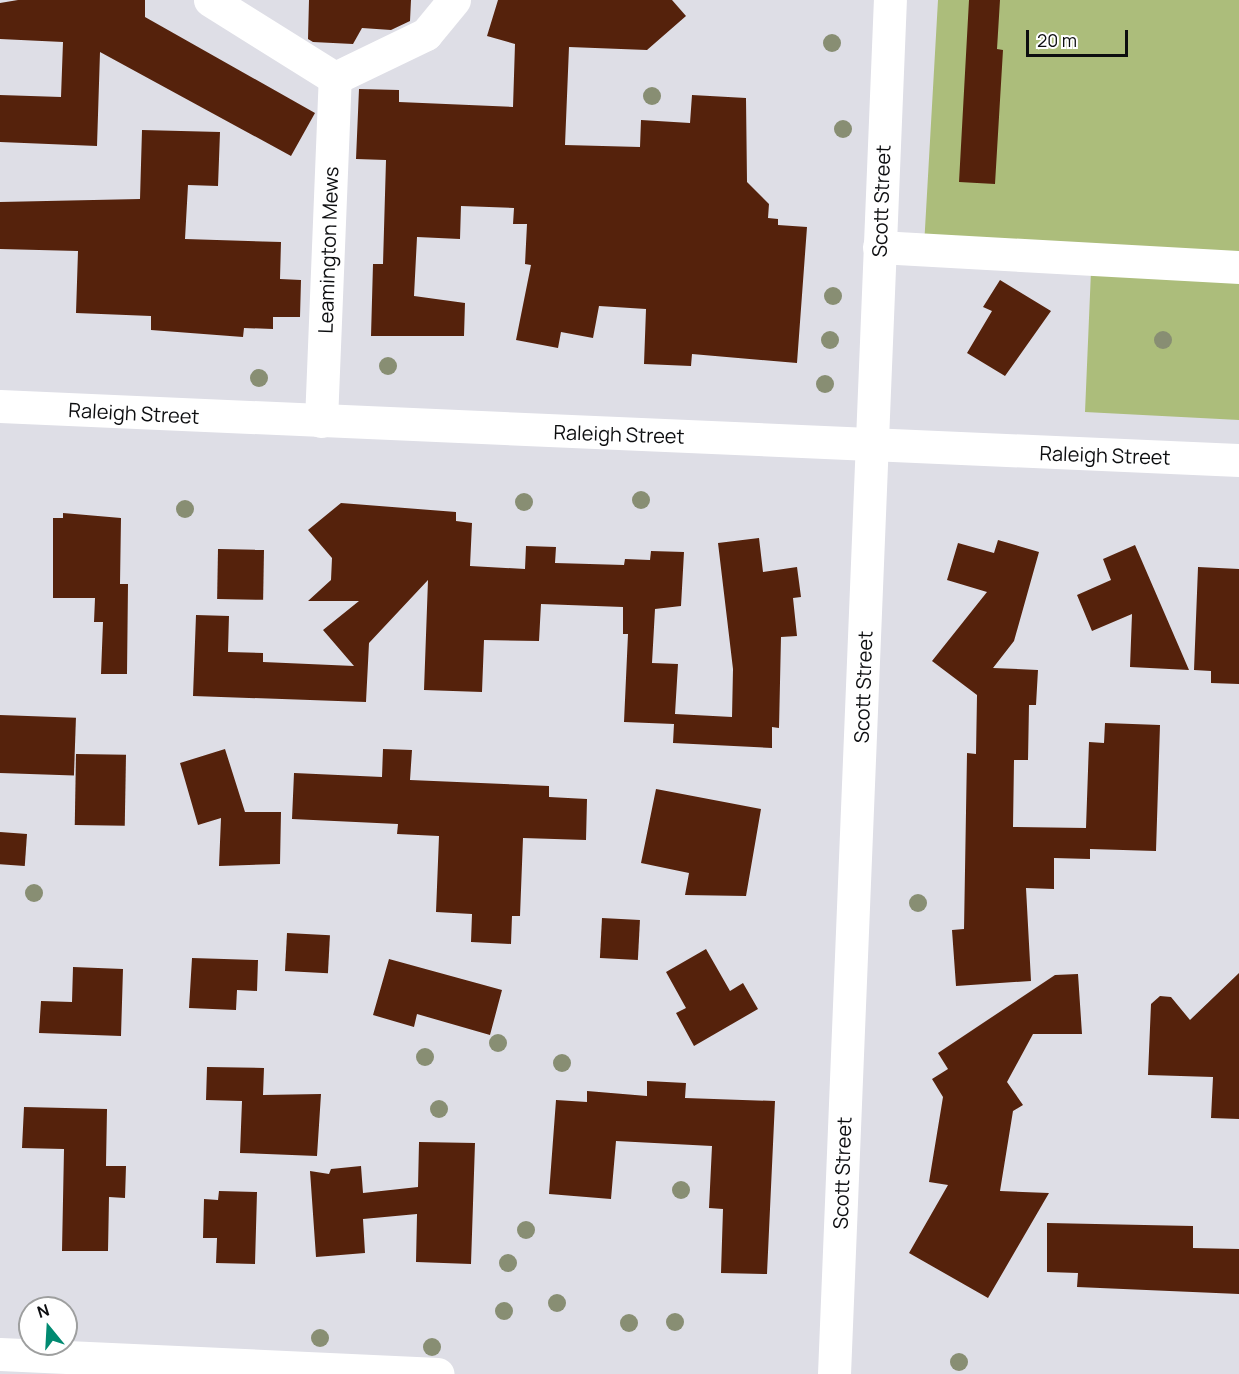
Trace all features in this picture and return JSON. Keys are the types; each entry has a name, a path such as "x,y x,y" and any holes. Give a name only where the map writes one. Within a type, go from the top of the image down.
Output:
{"street":[{"path":"210,0 335,78 426,34 454,0"},
{"name":"Scott Street","path":"834,1374 890,0"},
{"name":"Leamington Mews","path":"321,421 335,78"},
{"path":"879,247 1239,267"},
{"name":"Raleigh Street","path":"0,406 1239,460"},
{"path":"0,1354 438,1374"}],"green space":[{"path":"938,0 1239,0 1239,420 1085,412 1091,271 923,264"}],"building":[{"path":"18,0 145,0 145,17 315,113 291,156 100,52 97,146 0,142 0,95 61,97 63,42 0,39 0,3"},
{"path":"309,0 411,0 410,21 391,30 362,28 353,44 313,42 308,39"},
{"path":"498,0 672,0 686,16 647,50 569,47 565,145 640,147 641,120 690,123 692,95 746,98 747,182 769,204 768,218 778,219 778,225 807,227 797,363 692,354 691,366 644,364 646,309 599,306 593,338 561,332 558,348 516,340 531,265 525,264 527,224 513,224 514,208 461,206 460,239 417,237 414,296 465,303 464,336 371,336 373,264 383,264 386,160 356,159 359,89 399,90 399,102 513,107 515,44 487,36"},
{"path":"969,0 1000,0 997,49 1003,50 995,184 959,182"},
{"path":"142,130 220,132 218,186 188,185 185,239 281,242 280,279 301,280 300,317 273,317 273,329 244,328 243,337 151,330 151,316 76,313 78,251 0,249 0,202 140,199"},
{"path":"1000,280 1051,311 1005,376 967,353 992,311 983,307"},
{"path":"341,503 456,512 456,521 472,523 470,566 525,569 526,546 556,547 555,563 624,565 625,559 650,560 651,551 684,552 681,606 655,609 652,663 678,664 675,714 732,717 733,669 718,543 759,538 763,572 797,567 801,597 793,598 797,636 781,637 779,728 772,727 772,748 673,743 674,724 624,722 628,634 623,634 623,607 541,604 539,641 484,640 482,692 424,690 428,580 369,643 366,702 193,696 196,615 229,616 228,652 263,653 263,662 354,666 323,630 359,601 308,601 331,580 332,558 308,530"},
{"path":"63,513 121,518 120,584 128,584 127,674 101,674 103,622 94,622 95,598 53,598 53,518 63,518"},
{"path":"998,540 1039,552 1014,641 993,668 1038,670 1036,705 1029,705 1028,760 1014,760 1013,827 1086,828 1089,742 1104,743 1105,723 1160,725 1156,851 1090,849 1090,859 1054,858 1054,889 1026,888 1031,981 956,986 952,930 964,929 967,753 976,754 977,695 932,661 987,592 947,580 958,543 994,553"},
{"path":"1135,545 1189,670 1130,667 1132,614 1092,631 1077,595 1111,580 1103,559"},
{"path":"218,549 264,550 263,600 217,599"},
{"path":"1198,567 1239,569 1239,684 1211,683 1211,671 1194,670"},
{"path":"0,715 76,718 74,776 0,773"},
{"path":"225,749 245,812 281,812 280,864 219,866 221,818 198,825 180,763"},
{"path":"383,749 412,750 410,780 549,786 549,797 587,799 586,840 523,838 520,916 512,916 511,944 471,942 472,914 436,912 439,836 397,834 398,824 292,819 294,773 382,777"},
{"path":"76,754 126,755 125,826 75,825"},
{"path":"656,789 761,809 746,896 685,895 689,873 641,863"},
{"path":"0,832 27,834 25,866 0,864"},
{"path":"602,918 640,920 638,960 600,958"},
{"path":"287,933 330,935 328,973 285,971"},
{"path":"706,949 730,991 743,983 758,1009 694,1046 676,1013 686,1008 666,972"},
{"path":"192,958 258,960 257,991 237,990 236,1010 189,1008"},
{"path":"389,959 502,990 490,1035 417,1014 414,1027 373,1015"},
{"path":"73,967 123,969 121,1036 39,1033 41,1001 72,1002"},
{"path":"1239,973 1239,1119 1211,1118 1213,1077 1148,1075 1151,1004 1160,996 1171,997 1190,1020"},
{"path":"1078,974 1082,1034 1033,1034 1007,1082 1023,1105 1013,1111 1000,1191 1049,1193 988,1298 909,1253 948,1185 929,1182 943,1097 932,1079 948,1069 938,1053 1055,975"},
{"path":"207,1067 264,1068 263,1095 321,1094 317,1156 240,1153 242,1101 206,1100"},
{"path":"647,1081 686,1083 685,1098 775,1101 767,1274 721,1273 723,1209 709,1208 712,1146 616,1141 611,1199 549,1194 556,1100 587,1102 587,1091 647,1096"},
{"path":"24,1107 107,1109 106,1166 126,1166 125,1198 109,1197 108,1251 62,1251 64,1149 22,1148"},
{"path":"419,1142 475,1143 471,1264 416,1262 417,1214 363,1219 365,1253 316,1257 310,1171 329,1174 331,1169 361,1166 363,1193 418,1187"},
{"path":"219,1191 257,1192 255,1264 216,1263 217,1238 203,1238 204,1199 218,1200"},
{"path":"1047,1223 1193,1226 1193,1248 1239,1249 1239,1294 1077,1287 1078,1273 1047,1272"}]}
